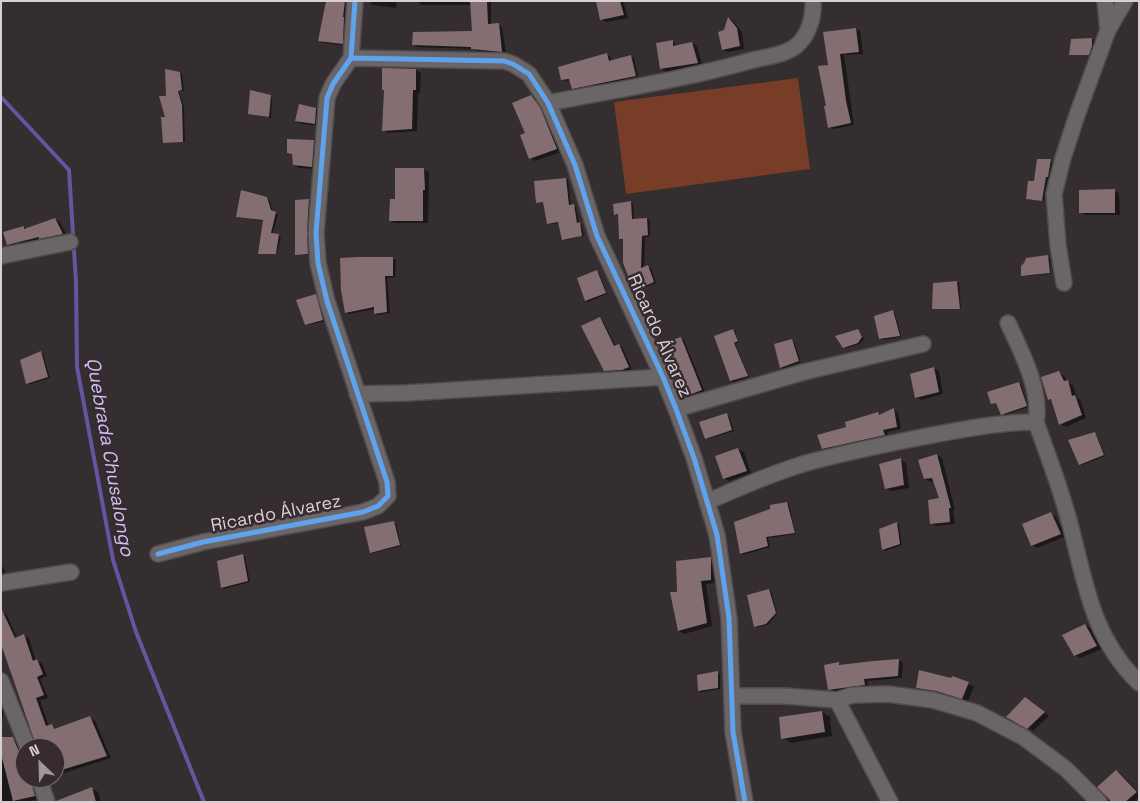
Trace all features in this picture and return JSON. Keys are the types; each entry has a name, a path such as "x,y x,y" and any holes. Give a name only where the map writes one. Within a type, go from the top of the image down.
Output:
{"street":[{"path":"351,58 355,1"},
{"path":"548,103 727,68 782,53 795,47 804,37 813,10 813,1"},
{"path":"1105,1 1108,30"},
{"path":"1064,283 1058,245 1054,194 1074,124 1108,30 1125,1"},
{"name":"Ricardo Álvarez","path":"158,554 204,542 363,512 378,506 388,496 387,482 357,394 325,292 318,263 316,232 327,98 332,84 351,58 504,61 522,68 529,74 548,103 575,165 598,236 663,377 694,458 717,535 729,618 733,732 745,802"},
{"path":"1,256 70,242"},
{"path":"1008,323 1020,346 1030,377 1036,403 1036,422 1070,523 1088,598 1107,643 1123,668 1139,683"},
{"path":"676,409 804,372 923,344"},
{"path":"357,394 407,393 663,377"},
{"path":"707,502 801,465 844,453 967,428 1036,422"},
{"path":"1,583 70,572"},
{"path":"1,681 24,738"},
{"path":"732,696 784,696 837,700 853,695 888,694 933,700 977,713 1023,737 1066,769 1099,802"},
{"path":"837,700 890,802"},
{"path":"1,720 17,722"},
{"path":"42,788 47,802"}],"shaded area":[{"path":"798,78 810,169 626,194 614,102"}],"building":[{"path":"326,1 345,1 343,44 318,41"},
{"path":"470,1 487,1 488,24 499,23 502,52 471,49 471,47 412,45 413,32 472,31"},
{"path":"596,1 620,1 624,15 600,20"},
{"path":"728,17 737,28 740,46 722,50 718,32 724,30"},
{"path":"856,28 859,52 840,54 851,123 828,128 824,106 826,106 818,66 828,65 823,32"},
{"path":"1092,38 1089,55 1069,55 1071,39"},
{"path":"673,40 673,46 692,42 698,63 660,69 656,43"},
{"path":"607,53 609,61 631,55 636,76 572,89 569,79 561,80 558,67"},
{"path":"382,68 416,69 416,90 413,90 412,129 382,131 384,90 382,90"},
{"path":"165,69 180,72 182,90 178,91 182,105 183,142 163,143 161,117 165,117 159,96 166,96"},
{"path":"250,90 271,95 269,117 248,114"},
{"path":"531,95 540,107 557,149 529,159 520,135 525,133 512,103"},
{"path":"299,104 316,108 315,124 295,121"},
{"path":"287,139 314,140 312,167 293,165 292,154 287,153"},
{"path":"1037,159 1051,159 1042,201 1026,199 1028,181 1034,181"},
{"path":"395,168 424,168 423,221 389,221 390,199 395,199"},
{"path":"566,178 569,205 574,204 577,223 580,222 582,236 562,240 558,222 547,224 543,202 536,203 534,181"},
{"path":"1115,189 1115,213 1079,213 1079,190"},
{"path":"241,190 267,197 271,210 276,212 271,233 279,234 276,254 258,254 263,220 236,217"},
{"path":"309,199 308,254 295,255 295,200"},
{"path":"631,201 632,219 647,218 648,235 642,236 641,268 648,265 654,282 634,291 623,263 623,239 619,239 618,214 614,215 613,204"},
{"path":"55,218 63,234 39,239 39,237 7,245 3,232 24,226 24,229"},
{"path":"1048,255 1050,273 1021,276 1021,266 1026,258"},
{"path":"393,257 393,276 385,276 387,312 374,314 374,307 345,313 341,290 340,258"},
{"path":"597,270 606,293 585,301 577,278"},
{"path":"957,281 960,309 932,309 933,283"},
{"path":"316,294 323,320 305,325 296,300"},
{"path":"893,310 900,336 879,339 874,316"},
{"path":"600,317 614,346 619,344 629,367 622,370 604,371 581,326"},
{"path":"733,329 738,341 734,343 748,376 730,381 714,336"},
{"path":"858,329 862,337 858,343 843,348 835,336"},
{"path":"681,337 702,390 684,397 663,343"},
{"path":"792,339 799,361 780,368 774,344"},
{"path":"41,351 48,377 26,384 20,360"},
{"path":"934,367 939,392 915,398 910,374"},
{"path":"1059,371 1064,381 1068,380 1072,396 1075,395 1082,415 1059,425 1051,399 1048,400 1041,377"},
{"path":"1019,382 1027,406 1001,415 996,403 991,404 987,392"},
{"path":"894,408 897,427 883,430 885,435 822,449 817,435 846,427 845,422 878,412 879,415"},
{"path":"727,413 732,430 705,439 699,422"},
{"path":"1095,432 1104,455 1079,465 1068,440"},
{"path":"738,448 747,471 723,479 715,456"},
{"path":"937,454 951,508 949,508 950,522 930,524 928,500 939,498 932,478 924,479 918,460"},
{"path":"901,458 904,485 885,489 879,464"},
{"path":"787,502 795,533 766,537 768,546 740,554 734,522 770,509 770,505"},
{"path":"1051,512 1061,534 1031,546 1022,524"},
{"path":"394,521 400,545 370,553 364,527"},
{"path":"897,522 900,544 882,550 879,529"},
{"path":"243,554 248,581 221,588 217,561"},
{"path":"711,557 711,580 701,581 707,623 678,631 670,592 677,592 676,561"},
{"path":"769,589 776,613 766,624 754,627 747,595"},
{"path":"1,608 15,638 24,634 33,661 37,659 43,674 37,677 44,695 36,698 46,726 52,724 54,729 90,716 107,756 65,769 65,738 34,738 1,644"},
{"path":"1085,624 1097,646 1074,656 1062,635"},
{"path":"899,659 898,676 864,679 865,685 828,690 824,665 839,662 839,665"},
{"path":"919,670 951,678 952,676 969,682 962,699 936,691 916,688"},
{"path":"718,671 718,688 698,691 697,675"},
{"path":"1025,697 1045,712 1027,729 1006,717"},
{"path":"822,711 825,732 781,739 779,717"},
{"path":"1,737 13,737 15,742 15,788 33,788 35,796 13,801 1,754"},
{"path":"1116,770 1137,792 1125,802 1112,802 1097,787"},
{"path":"92,787 96,802 56,802 56,801"}],"waterway":[{"name":"Quebrada Chusalongo","path":"1,97 69,170 76,282 77,367 113,560 136,632 204,802"}],"cycle path":[{"path":"158,554 203,542 363,512 378,506 388,496 387,482 327,301 318,263 316,233 327,98 333,84 351,58 355,1"},
{"path":"351,58 504,61 529,74 548,103 575,165 597,236 676,409 694,458 717,535 729,618 733,732 745,802"}]}
